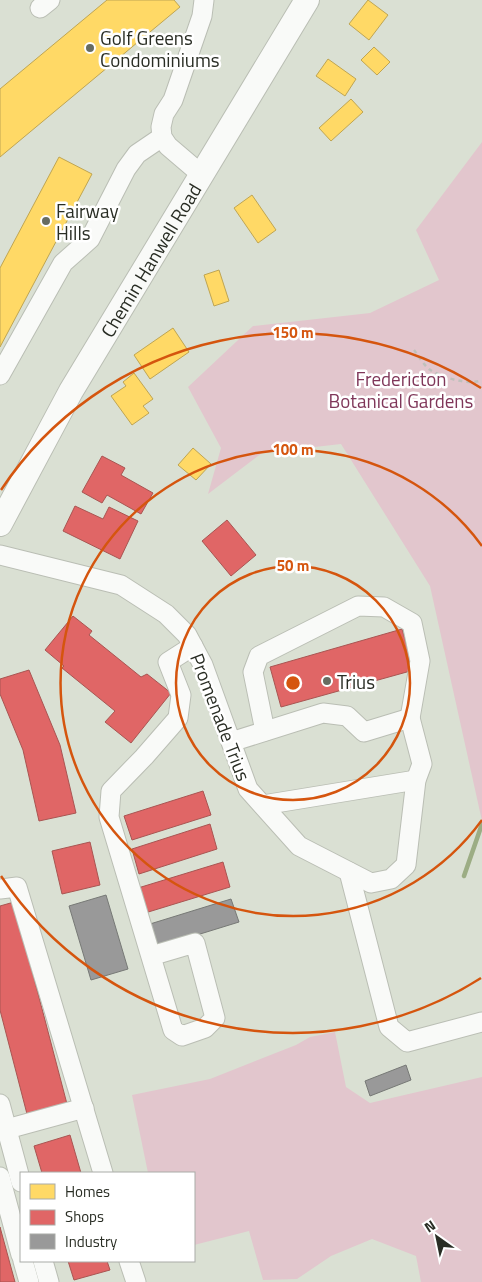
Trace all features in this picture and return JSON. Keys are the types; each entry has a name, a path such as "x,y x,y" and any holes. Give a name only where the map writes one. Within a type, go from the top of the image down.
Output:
{"main road":[{"name":"Chemin Hanwell Road","path":"0,524 71,391 307,0"}],"street":[{"path":"202,175 168,146 162,137 161,126 202,16 204,0"},
{"path":"0,375 63,263 90,239 126,169 137,154 162,137"},
{"name":"Promenade Trius","path":"0,555 121,585 166,614 187,635 203,665 248,788 299,846 371,883 391,879 406,865 416,780 422,764 410,718"},
{"path":"231,742 323,713 347,716 364,732 410,718 420,661 412,623 384,607 358,606 259,656 253,672 265,731"},
{"path":"151,956 195,943 215,1018 205,1028 182,1036 173,1030 109,817 111,791 178,718 181,695 168,662 193,646"},
{"path":"269,811 416,780"},
{"path":"349,872 389,1027 407,1042 482,1022"},
{"path":"0,889 17,888 103,1172"},
{"path":"0,1104 20,1178"},
{"path":"7,1129 84,1108"},
{"path":"0,1177 20,1251"},
{"path":"23,1262 29,1282"},
{"path":"43,1262 49,1282"},
{"path":"129,1262 136,1282"}],"path":[{"path":"414,350 429,369 466,382 479,382 482,380"}],"green space":[{"name":"Fredericton Botanical Gardens","path":"482,142 482,821 430,586 341,444 262,453 208,494 221,448 188,387 253,326 370,313 439,280 416,230"},
{"path":"335,1032 346,1087 370,1103 482,1077 482,1282 421,1282 416,1256 372,1239 331,1256 297,1279 263,1280 249,1231 195,1245 195,1172 148,1172 132,1095 210,1079 296,1045 310,1037"}],"building: Homes":[{"name":"Golf Greens Condominiums","path":"107,0 174,0 180,7 0,157 0,89"},
{"path":"368,0 388,15 369,40 349,24"},
{"path":"374,47 390,62 377,75 361,60"},
{"path":"328,59 356,79 345,96 316,76"},
{"path":"351,99 363,112 331,141 319,128"},
{"name":"Fairway Hills","path":"59,157 92,174 0,347 0,268"},
{"path":"252,195 276,230 258,243 234,208"},
{"path":"219,270 229,301 214,306 204,275"},
{"path":"173,328 189,352 150,379 134,355"},
{"path":"134,373 153,399 143,406 149,413 132,425 111,396 126,386 123,382"},
{"path":"193,448 211,464 196,480 178,465"}],"building: Shops":[{"path":"102,456 125,468 121,475 153,493 141,514 107,495 102,503 82,492"},
{"path":"75,506 103,519 109,507 138,521 120,559 63,531"},
{"path":"227,520 256,555 231,576 202,541"},
{"path":"73,616 92,631 89,635 141,677 147,674 171,693 131,743 105,722 115,711 62,668 64,666 45,650"},
{"path":"402,629 414,670 281,707 270,667"},
{"path":"29,670 60,745 76,813 39,821 23,750 0,694 0,679"},
{"path":"203,791 211,815 132,840 124,816"},
{"path":"210,824 217,849 139,874 132,849"},
{"path":"90,842 100,885 62,894 52,851"},
{"path":"223,862 230,887 145,913 138,888"},
{"path":"14,902 67,1104 27,1114 0,1010 0,906"},
{"path":"70,1135 81,1172 42,1172 34,1146"},
{"path":"0,1227 15,1282 0,1282"},
{"path":"68,1262 107,1262 110,1270 74,1280"}],"building: Industry":[{"path":"106,895 128,969 91,980 69,906"},
{"path":"231,899 239,922 158,947 150,924"},
{"path":"406,1065 411,1080 370,1096 365,1081"}],"waterway":[{"path":"464,876 482,824"}],"place":[{"name":"Golf Greens Condominiums","path":"90,48"},
{"name":"Fairway Hills","path":"46,221"},
{"name":"Trius","path":"327,681"}]}
